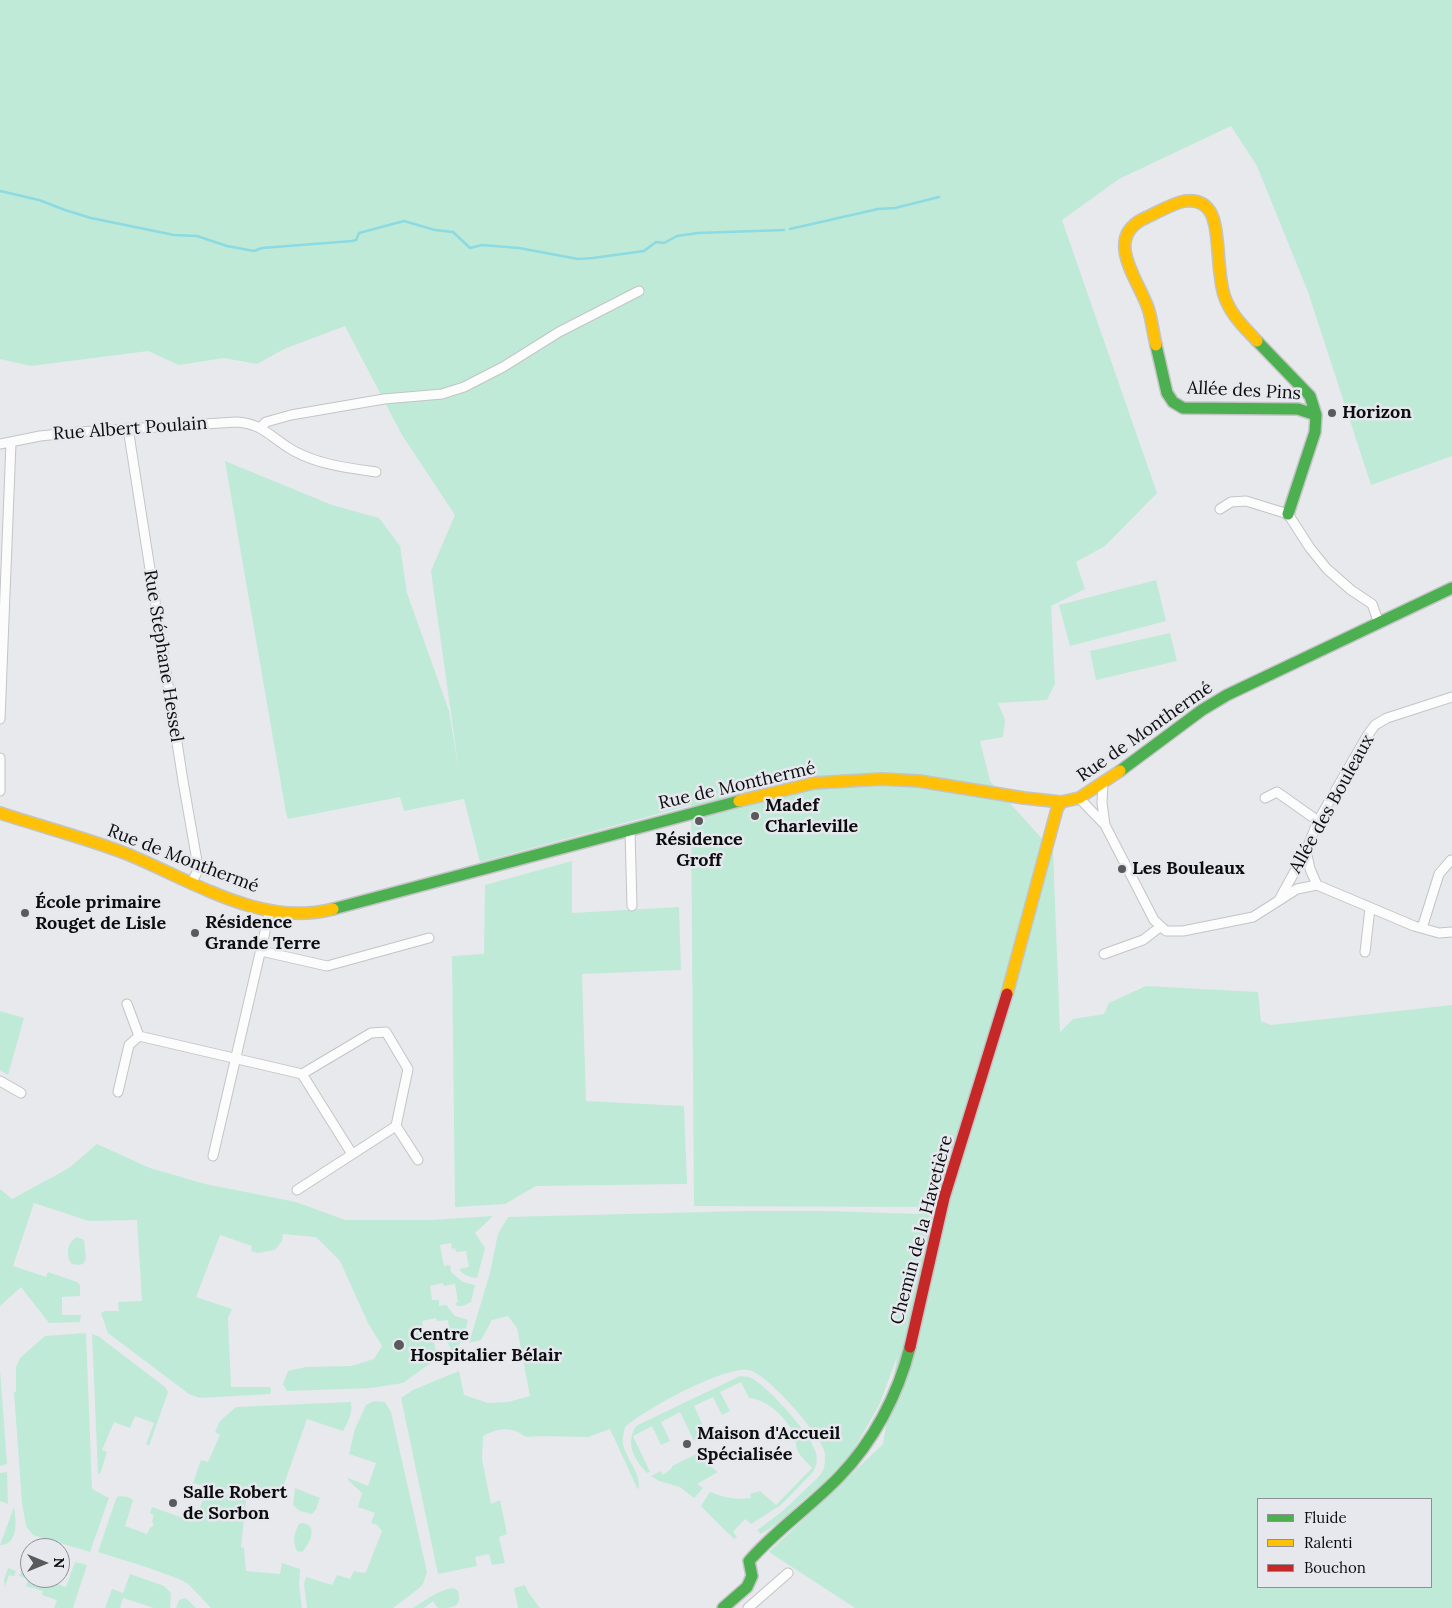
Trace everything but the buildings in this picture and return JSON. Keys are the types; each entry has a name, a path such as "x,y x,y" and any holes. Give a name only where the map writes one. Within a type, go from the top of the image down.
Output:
{"street":[{"name":"Allée des Pins","path":"1288,514 1315,432 1316,415 1310,396 1238,321 1230,309 1224,296 1221,280 1215,220 1208,208 1199,202 1179,203 1133,225 1126,233 1124,252 1148,309 1167,393 1173,402 1182,408 1298,409 1316,415"},
{"path":"260,428 266,422 292,415 384,399 442,394 464,387 503,367 559,332 639,291"},
{"name":"Rue Albert Poulain","path":"0,444 40,436 128,428 248,422 294,451 315,460 337,466 376,472"},
{"name":"Rue Stéphane Hessel","path":"128,428 181,773 197,861 197,872 192,882"},
{"path":"0,719 11,443"},
{"path":"1220,509 1231,502 1246,501 1288,514 1327,570 1372,604 1379,623"},
{"name":"Rue de Monthermé","path":"0,813 126,854 242,904 270,910 295,912 325,911 769,793 814,783 882,779 919,781 1061,802 1079,798 1111,778 1202,710 1227,695 1452,588"},
{"name":"Allée des Bouleaux","path":"1278,902 1306,851 1318,821 1375,725 1386,718 1452,697"},
{"path":"0,758 0,792"},
{"path":"1103,782 1102,803 1105,825"},
{"path":"1264,798 1276,792 1318,821"},
{"path":"1079,798 1105,825 1154,920 1160,927 1143,940 1104,954"},
{"name":"Chemin de la Havetière","path":"723,1608 747,1587 752,1576 749,1560 839,1477 859,1453 887,1411 906,1362 944,1198 1013,976 1054,819 1061,802"},
{"path":"630,831 632,906"},
{"path":"1306,851 1310,869 1317,885 1422,928 1439,933 1452,932"},
{"path":"1422,928 1439,874 1451,860"},
{"name":"Allée des Bouleaux","path":"1160,927 1166,931 1183,931 1253,917 1297,889 1317,885"},
{"path":"1365,952 1370,908"},
{"path":"213,1156 270,910"},
{"path":"261,951 327,966 429,938"},
{"path":"127,1004 139,1036"},
{"path":"302,1074 371,1033 386,1032 408,1069 396,1126 418,1160"},
{"path":"139,1036 302,1074 352,1154"},
{"path":"118,1092 129,1045 139,1036"},
{"path":"0,1081 21,1093"},
{"path":"297,1190 396,1126"},
{"path":"748,1608 788,1573"}],"green space":[{"path":"0,0 1452,0 1452,456 1371,485 1308,292 1257,166 1231,126 1119,179 1062,220 1157,493 1105,546 1076,562 1085,589 1051,606 1055,684 1047,700 998,703 1005,720 1003,737 980,741 990,781 1053,851 1060,1032 1073,1019 1104,1014 1109,1003 1146,986 1258,992 1261,1021 1271,1025 1452,1005 1452,1608 855,1608 769,1552 883,1444 897,1357 880,1403 852,1453 824,1482 776,1524 761,1534 757,1530 772,1520 820,1475 824,1467 825,1453 814,1433 792,1405 767,1381 748,1370 721,1375 703,1382 666,1400 625,1427 623,1437 624,1449 636,1472 639,1484 638,1490 610,1429 588,1437 526,1437 521,1433 505,1429 483,1436 482,1459 491,1504 500,1500 507,1534 499,1537 505,1563 492,1565 489,1554 475,1557 477,1566 438,1574 401,1398 413,1390 459,1371 464,1395 488,1403 508,1402 530,1396 517,1328 508,1316 492,1320 481,1340 469,1343 490,1273 498,1234 508,1217 745,1211 921,1214 922,1207 694,1206 691,805 480,862 464,799 404,811 400,797 288,819 225,461 332,505 379,518 400,546 407,593 449,711 459,771 431,571 455,515 402,435 345,326 284,349 257,364 224,358 179,365 148,351 31,366 0,359"},
{"path":"1156,580 1166,621 1070,646 1059,605"},
{"path":"1170,633 1177,661 1096,680 1090,651"},
{"path":"572,861 572,913 679,907 681,970 582,974 586,1101 684,1106 687,1184 536,1186 505,1204 455,1207 452,956 484,954 485,885"},
{"path":"0,1011 24,1018 8,1075 0,1070"},
{"path":"97,1144 150,1168 205,1184 296,1202 345,1220 431,1220 493,1216 475,1233 485,1248 477,1278 467,1276 459,1269 469,1267 466,1251 456,1252 455,1248 452,1249 451,1243 440,1245 444,1266 450,1265 451,1272 463,1282 475,1285 471,1302 463,1306 457,1306 455,1303 458,1302 455,1284 444,1286 443,1283 430,1286 432,1300 439,1300 439,1306 446,1305 455,1316 468,1320 461,1342 452,1351 445,1338 450,1336 448,1320 437,1321 436,1318 422,1321 425,1335 430,1335 431,1340 434,1341 437,1360 403,1383 371,1388 287,1391 283,1384 288,1371 306,1367 351,1366 374,1359 382,1346 368,1323 340,1261 316,1237 283,1234 282,1241 275,1250 258,1253 251,1251 252,1246 220,1235 196,1297 232,1309 228,1318 231,1387 270,1387 271,1391 270,1394 200,1398 189,1394 108,1333 101,1313 105,1311 119,1311 118,1302 142,1301 137,1220 89,1221 34,1203 13,1266 46,1277 48,1272 77,1282 80,1285 80,1296 62,1297 62,1315 81,1315 80,1322 49,1323 21,1287 0,1306 0,1189 12,1199 69,1168"},
{"path":"77,1237 84,1240 86,1259 83,1264 78,1265 72,1264 68,1257 69,1246"},
{"path":"86,1333 92,1489 109,1498 90,1552 70,1546 70,1538 43,1538 33,1535 26,1526 22,1503 14,1392 16,1392 16,1367 20,1358 45,1336"},
{"path":"92,1334 98,1336 165,1387 168,1392 149,1446 146,1444 154,1423 135,1416 130,1428 114,1422 102,1450 107,1452 100,1474 98,1473"},
{"path":"0,1370 7,1464 0,1466"},
{"path":"740,1376 750,1377 758,1382 787,1411 805,1433 815,1450 817,1459 813,1472 781,1505 751,1524 745,1519 733,1532 737,1537 734,1539 701,1506 710,1492 740,1499 751,1498 750,1494 760,1491 776,1505 812,1468 800,1454 792,1430 778,1412 761,1401 749,1398 741,1382 720,1392 730,1411 722,1415 713,1397 694,1406 707,1434 694,1441 680,1412 661,1422 670,1441 661,1445 652,1426 633,1436 650,1472 647,1473 632,1451 631,1439 636,1426"},
{"path":"374,1401 385,1402 391,1412 427,1572 423,1584 393,1608 307,1608 304,1584 306,1577 332,1585 337,1575 350,1579 354,1571 366,1572 382,1531 377,1525 371,1523 375,1513 358,1507 362,1493 348,1480 348,1478 368,1486 376,1463 349,1454 355,1429 366,1405"},
{"path":"351,1402 351,1414 343,1431 307,1419 283,1487 278,1490 224,1489 193,1483 201,1460 208,1462 220,1435 215,1432 220,1421 236,1407"},
{"path":"703,1451 709,1456 705,1462 718,1472 697,1484 703,1488 694,1498 680,1487 659,1481 651,1476 661,1471 663,1475 672,1466"},
{"path":"7,1472 8,1504 0,1501 0,1473"},
{"path":"295,1488 320,1498 312,1514 300,1511 293,1505"},
{"path":"205,1494 244,1496 246,1500 241,1547 244,1548 246,1571 280,1574 282,1563 300,1569 299,1584 302,1608 211,1608 188,1584 179,1579 98,1552 116,1499 119,1496 128,1497 133,1500 125,1526 147,1534 154,1525 152,1521 154,1515 150,1513 152,1507 186,1519 197,1516"},
{"path":"14,1507 15,1531 10,1541 0,1545"},
{"path":"302,1523 307,1524 312,1531 310,1540 302,1552 297,1551 294,1541 297,1528"},
{"path":"75,1562 87,1565 73,1608 54,1608 57,1600 42,1595 43,1591 33,1588 70,1588 70,1576"},
{"path":"8,1568 16,1571 14,1576 9,1575 5,1587 4,1580"},
{"path":"130,1574 164,1586 171,1593 170,1608 154,1608 123,1598 120,1608 105,1608 112,1589 123,1593"},
{"path":"525,1585 540,1608 518,1608 514,1588"},
{"path":"454,1588 458,1591 459,1597 459,1601 455,1606 438,1608 433,1601 424,1608 413,1608 437,1593"},
{"path":"186,1598 196,1608 176,1608 179,1600"}],"waterway":[{"path":"0,191 39,200 91,218 174,235 197,236 227,246 254,251 262,248 352,241 356,240 359,233 404,221 435,230 453,232 470,248 482,245 519,248 578,259 644,251 656,242 664,243 677,236 698,233 784,230"},
{"path":"790,229 878,209 895,208 939,197"}],"traffic: fast":[{"path":"1257,341 1310,396 1316,415 1315,432 1288,514"},
{"path":"1156,345 1167,393 1173,402 1183,408 1298,409 1316,415"},
{"path":"1120,771 1202,710 1227,695 1452,588"},
{"path":"333,909 739,801"},
{"path":"723,1608 747,1587 752,1576 749,1561 770,1539 828,1488 863,1449 883,1417 899,1383 910,1347"}],"traffic: slow":[{"path":"1156,345 1148,308 1127,260 1126,237 1132,227 1143,219 1169,206 1185,201 1195,201 1209,209 1215,224 1224,295 1234,314 1257,341"},
{"path":"739,801 814,783 882,779 919,781 1061,802 1079,798 1120,771"},
{"path":"1007,994 1057,809 1061,802"},
{"path":"0,813 111,848 202,888 253,907 280,912 306,913 333,909"}],"traffic: jam":[{"path":"910,1347 944,1198 1007,994"}],"place":[{"name":"Horizon","path":"1332,413"},
{"name":"Madef Charleville","path":"755,816"},
{"name":"Résidence Groff","path":"699,821"},
{"name":"Les Bouleaux","path":"1122,869"},
{"name":"École primaire Rouget de Lisle","path":"25,913"},
{"name":"Résidence Grande Terre","path":"195,933"},
{"name":"Centre Hospitalier Bélair","path":"399,1345"},
{"name":"Maison d'Accueil Spécialisée","path":"687,1444"},
{"name":"Salle Robert de Sorbon","path":"173,1503"}]}
